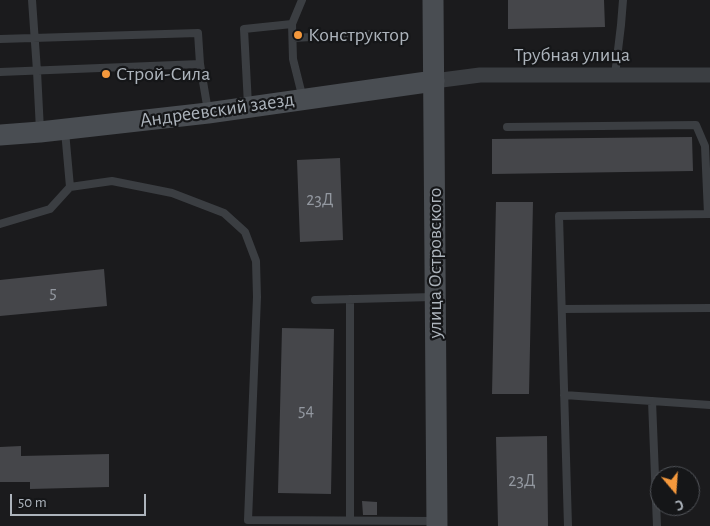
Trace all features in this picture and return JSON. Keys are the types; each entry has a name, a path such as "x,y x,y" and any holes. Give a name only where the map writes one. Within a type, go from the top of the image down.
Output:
{"main road":[{"name":"улица Островского","path":"433,0 437,524"},
{"name":"Андреевский заезд","path":"0,135 249,107 434,81"}],"street":[{"name":"Трубная улица","path":"434,81 480,75 710,75"}],"lane":[{"path":"32,0 38,71 40,132"},
{"path":"302,0 292,24 294,60 303,99"},
{"path":"615,76 623,0"},
{"path":"249,107 244,29 292,24"},
{"path":"0,39 198,33 200,64 208,112"},
{"path":"293,38 368,34"},
{"path":"0,72 200,64"},
{"path":"507,128 696,125 705,146 709,214 559,216 568,526"},
{"path":"65,129 70,187"},
{"path":"0,224 50,209 70,187 112,181 172,193 224,213 245,232 256,261 257,297 248,520 334,523 350,520 437,524"},
{"path":"315,300 436,297"},
{"path":"350,299 350,520"},
{"path":"562,309 710,308"},
{"path":"564,395 710,405"},
{"path":"652,401 657,526"}],"building":[{"path":"508,0 604,0 605,27 508,29"},
{"path":"692,137 693,171 492,174 492,139"},
{"path":"340,158 343,240 300,242 297,160"},
{"path":"496,202 533,202 529,394 492,394"},
{"path":"104,269 107,306 0,316 0,280"},
{"path":"282,328 334,329 331,494 278,493"},
{"path":"547,436 548,526 498,526 496,437"},
{"path":"21,446 21,456 109,454 109,487 30,489 30,482 0,482 0,447"},
{"path":"362,501 377,502 377,515 363,515"}],"place":[{"name":"Конструктор","path":"298,35"},
{"name":"Строй-Сила","path":"106,74"}]}
